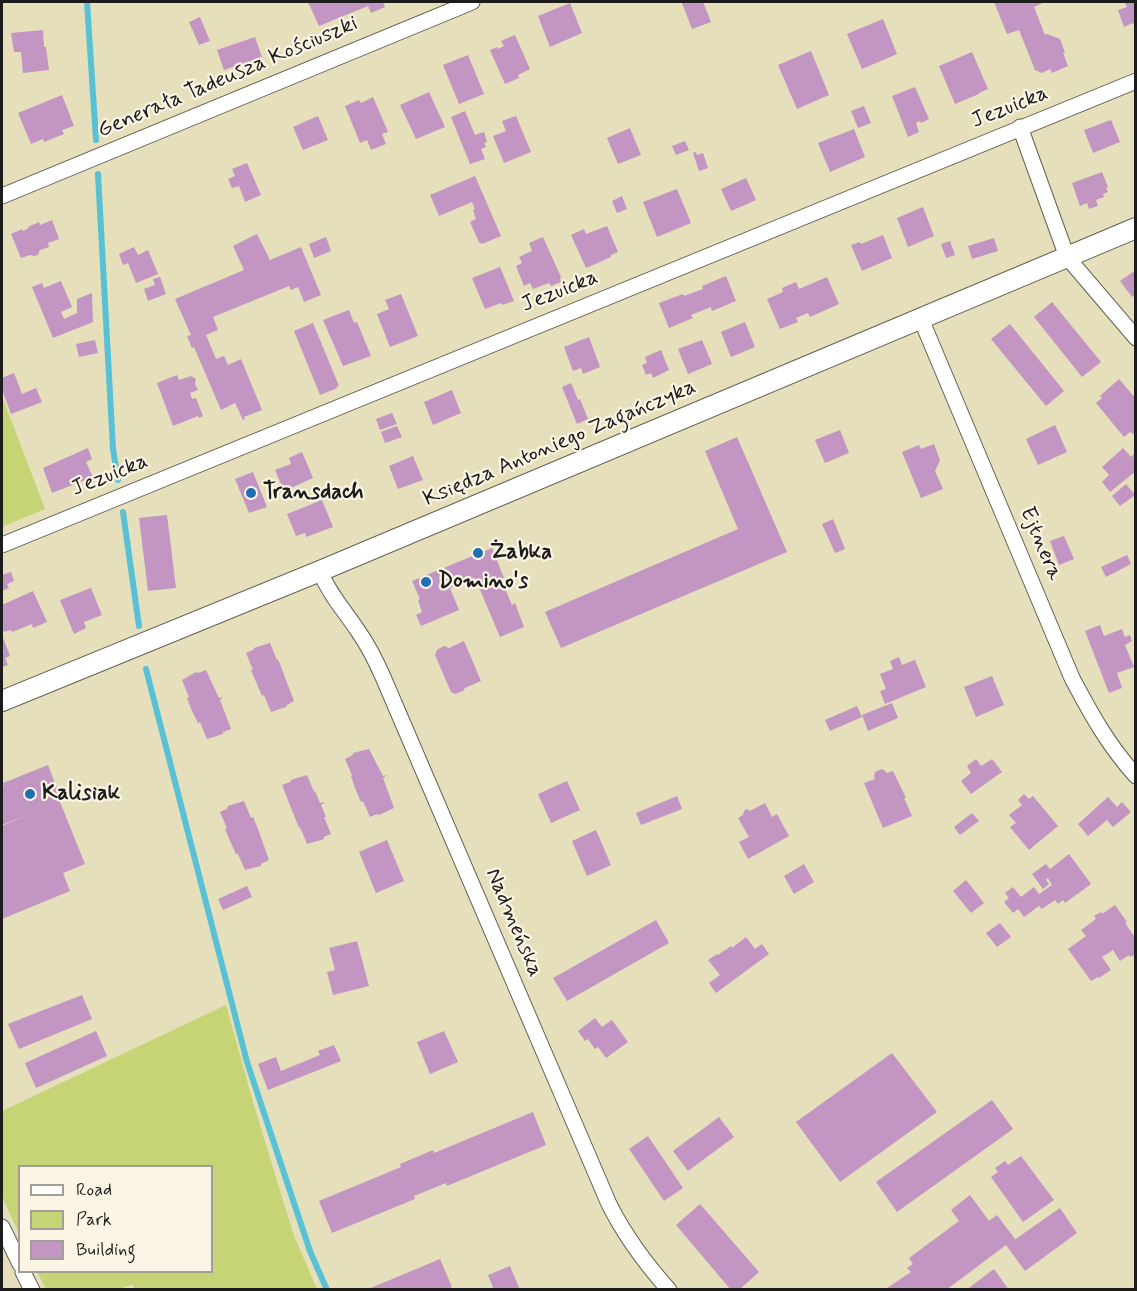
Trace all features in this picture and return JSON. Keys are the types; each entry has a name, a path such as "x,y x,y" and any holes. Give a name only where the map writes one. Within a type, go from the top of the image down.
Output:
{"street":[{"name":"Generała Tadeusza Kościuszki","path":"2,196 472,2"},
{"name":"Jezuicka","path":"2,545 1136,81"},
{"path":"1020,127 1067,257 1136,338"},
{"name":"Księdza Antoniego Zagańczyka","path":"2,701 320,571 1136,228"},
{"name":"Ejtnera","path":"921,319 1072,678 1092,716 1118,756 1136,776"},
{"name":"Nadmeńska","path":"320,571 326,585 358,630 383,677 609,1204 637,1252 669,1290"},
{"path":"2,1227 18,1260"},
{"path":"24,1273 32,1290"}],"green space":[{"path":"2,396 45,509 2,527"},
{"path":"226,1005 294,1236 317,1289 135,1290 133,1284 121,1289 46,1289 38,1273 213,1273 213,1165 18,1165 18,1232 2,1196 2,1111"}],"building":[{"path":"308,2 383,2 385,7 371,13 368,6 319,26"},
{"path":"703,2 711,22 692,29 682,3"},
{"path":"994,2 1043,2 1034,7 1045,35 1060,39 1068,66 1052,73 1050,69 1042,73 1035,70 1019,30 1007,34"},
{"path":"1136,2 1136,28 1133,23 1124,27 1118,10 1127,7 1125,3"},
{"path":"570,3 582,33 550,47 538,16"},
{"path":"200,17 210,41 199,45 189,22"},
{"path":"883,19 897,54 862,69 847,34"},
{"path":"43,30 49,70 23,73 21,52 14,52 11,33"},
{"path":"515,35 530,69 518,75 519,78 505,84 490,50 504,46 501,41"},
{"path":"255,37 262,57 224,70 217,50"},
{"path":"811,51 829,95 797,109 778,65"},
{"path":"972,52 988,89 955,104 939,66"},
{"path":"468,55 484,94 459,104 443,65"},
{"path":"915,87 929,119 916,123 919,132 908,137 892,96"},
{"path":"429,92 445,127 416,139 400,105"},
{"path":"62,95 74,126 62,130 64,134 44,142 43,139 31,144 18,113"},
{"path":"373,97 388,132 382,134 386,144 371,150 367,140 360,143 345,106 359,100 361,103"},
{"path":"864,106 871,123 858,128 851,111"},
{"path":"465,111 475,135 484,132 487,142 484,143 486,147 481,149 485,159 470,164 451,117"},
{"path":"318,116 328,140 303,150 293,127"},
{"path":"516,116 531,152 504,163 493,136 506,131 502,121"},
{"path":"1111,120 1120,142 1093,153 1084,130"},
{"path":"630,128 641,155 618,164 607,138"},
{"path":"854,129 865,157 830,172 818,143"},
{"path":"685,141 689,150 676,155 672,146"},
{"path":"696,152 697,155 703,153 708,168 699,171 693,153"},
{"path":"247,163 261,195 245,202 239,186 232,188 228,179 235,176 232,169"},
{"path":"1102,172 1108,192 1103,194 1104,197 1096,200 1098,206 1089,209 1087,203 1080,206 1072,183"},
{"path":"475,176 501,236 482,244 470,222 476,219 472,202 439,216 430,195"},
{"path":"746,178 756,200 731,211 721,189"},
{"path":"677,189 691,223 657,237 643,202"},
{"path":"622,196 627,209 617,213 612,201"},
{"path":"923,207 934,236 908,247 897,218"},
{"path":"52,220 59,239 48,243 49,247 40,250 38,255 21,258 11,234 22,229 23,231 39,222 40,225"},
{"path":"607,226 618,252 586,268 571,235 584,229 586,234"},
{"path":"257,234 270,260 301,247 321,295 304,302 298,287 291,290 289,286 213,317 218,330 206,335 216,359 224,356 228,365 241,359 262,410 244,417 243,420 235,403 221,410 187,336 191,335 175,299 244,270 233,246"},
{"path":"883,235 892,258 862,271 851,245 860,242 861,244"},
{"path":"326,237 331,251 314,258 309,244"},
{"path":"543,237 561,277 561,282 551,286 549,283 533,289 530,283 524,286 516,266 522,263 519,257 532,251 529,243"},
{"path":"994,238 998,251 972,259 968,246"},
{"path":"950,241 955,255 946,258 941,244"},
{"path":"134,247 138,255 148,250 158,274 136,283 128,263 123,265 119,254"},
{"path":"500,267 514,301 485,309 472,278"},
{"path":"1136,270 1136,294 1132,297 1120,281"},
{"path":"726,276 736,301 712,311 711,307 691,315 693,318 669,328 659,303 703,289 702,286"},
{"path":"160,277 166,294 148,301 144,289 155,285 153,279"},
{"path":"827,277 839,304 810,317 808,313 796,318 798,322 780,329 767,299 783,292 782,288 796,282 799,289"},
{"path":"61,281 72,307 61,312 64,319 77,313 77,299 92,293 93,322 53,338 32,287 42,283 44,288"},
{"path":"401,294 418,336 390,347 377,314 389,309 385,300"},
{"path":"1052,302 1101,362 1082,377 1034,317"},
{"path":"349,310 354,323 357,322 371,356 343,366 323,320"},
{"path":"745,322 755,347 731,357 721,332"},
{"path":"313,323 339,386 320,395 294,331"},
{"path":"1010,324 1064,391 1046,406 991,339"},
{"path":"589,337 600,367 583,374 581,368 573,371 564,347"},
{"path":"95,340 98,353 79,357 76,344"},
{"path":"702,340 712,364 688,374 678,349"},
{"path":"661,350 669,370 653,378 651,373 646,375 642,365 647,363 645,357"},
{"path":"14,373 22,394 36,388 42,402 11,414 2,389 2,378"},
{"path":"177,375 179,380 191,376 196,379 195,384 198,390 190,393 192,399 196,398 203,416 173,426 157,383"},
{"path":"1119,379 1136,399 1136,432 1133,434 1130,432 1124,437 1096,403 1102,398 1100,396"},
{"path":"571,383 588,419 577,424 562,387"},
{"path":"452,390 461,413 433,425 424,402"},
{"path":"392,413 397,424 380,430 376,419"},
{"path":"1055,425 1067,452 1038,465 1026,439"},
{"path":"397,426 402,437 385,443 381,432"},
{"path":"840,430 849,453 825,463 815,440"},
{"path":"737,437 787,552 561,648 545,612 738,529 705,451"},
{"path":"934,444 940,460 935,471 943,489 921,498 902,452 919,445 921,449"},
{"path":"88,448 92,459 86,462 93,477 52,493 43,468"},
{"path":"1123,448 1131,457 1136,455 1136,471 1110,492 1102,482 1109,475 1102,467"},
{"path":"302,452 313,478 284,491 275,470 291,464 289,458"},
{"path":"413,456 423,480 398,489 389,466"},
{"name":"Transdach","path":"253,472 267,507 249,513 235,479"},
{"path":"1126,484 1135,495 1120,506 1112,496"},
{"path":"322,500 333,527 306,537 305,533 296,536 287,514"},
{"path":"167,515 176,588 148,591 139,518"},
{"path":"833,519 845,549 835,553 822,524"},
{"path":"1064,536 1074,559 1059,565 1050,541"},
{"path":"492,548 504,578 501,579 512,605 515,603 524,627 500,637 475,578 450,588 459,610 421,626 416,615 422,612 418,600 420,599 412,581"},
{"path":"1127,555 1131,564 1106,577 1101,567"},
{"path":"11,572 14,581 7,584 9,588 2,591 2,575"},
{"path":"91,588 102,615 84,622 86,628 74,634 60,600"},
{"path":"33,591 47,622 33,628 32,624 12,632 11,630 4,632 2,605"},
{"path":"1100,625 1104,636 1122,629 1125,637 1130,635 1132,641 1125,645 1134,667 1117,673 1122,688 1109,693 1085,631"},
{"path":"2,635 10,656 5,658 8,665 2,667"},
{"path":"464,641 481,681 455,694 451,692 435,655 437,650 444,646 449,648"},
{"path":"270,643 294,701 286,707 271,712 264,695 262,696 246,653"},
{"path":"899,657 902,665 915,660 926,687 885,704 880,691 886,689 880,674 893,669 890,661"},
{"path":"206,670 219,698 223,697 220,700 231,729 207,739 200,722 198,723 192,711 182,680 196,672"},
{"path":"992,676 1004,705 976,717 964,687"},
{"path":"892,703 898,718 868,731 862,715"},
{"path":"857,706 862,717 830,731 825,720"},
{"path":"369,749 383,776 387,775 383,778 394,808 370,817 363,801 361,802 345,759 353,753"},
{"path":"976,759 981,766 992,759 1002,772 971,794 961,781 971,773 967,766"},
{"path":"48,765 85,864 63,873 70,891 2,919 2,826 25,816 2,825 2,786 3,783"},
{"path":"882,769 887,773 893,771 912,816 883,828 864,783 875,779 875,772"},
{"path":"307,775 320,803 325,802 321,805 331,834 324,839 307,844 282,785"},
{"path":"567,781 580,810 551,823 538,794"},
{"path":"1024,794 1029,799 1033,796 1058,826 1029,850 1010,827 1016,823 1009,815 1022,805 1018,800"},
{"path":"677,796 682,809 641,825 636,813"},
{"path":"1108,797 1117,807 1122,802 1131,812 1113,827 1107,820 1088,836 1078,824"},
{"path":"244,801 251,818 253,817 269,860 261,866 245,870 230,841 220,812 228,806"},
{"path":"765,803 772,817 777,814 789,836 748,859 739,842 749,837 738,818 747,809 750,811"},
{"path":"972,813 979,821 960,835 954,827"},
{"path":"596,830 611,865 587,876 572,841"},
{"path":"387,840 404,881 376,893 359,852"},
{"path":"1069,854 1091,884 1065,903 1063,900 1058,904 1055,900 1042,909 1039,906 1024,917 1018,909 1013,913 1004,902 1009,898 1005,893 1013,887 1021,897 1034,887 1039,894 1052,885 1048,878 1046,880 1049,884 1043,889 1032,874 1046,864 1050,869"},
{"path":"804,864 814,882 794,894 784,876"},
{"path":"966,880 984,903 971,913 953,891"},
{"path":"247,886 252,897 223,910 218,899"},
{"path":"1115,905 1136,939 1136,954 1130,957 1129,955 1120,961 1113,950 1102,957 1111,970 1091,981 1068,949 1086,936 1081,930 1096,919 1094,916 1101,912 1102,914"},
{"path":"656,920 669,943 567,1001 553,978"},
{"path":"1000,923 1011,937 997,947 986,933"},
{"path":"746,937 755,949 762,944 769,954 716,993 709,983 720,975 708,960 731,946 732,948"},
{"path":"357,941 369,986 333,995 327,972 335,970 329,948"},
{"path":"82,995 92,1019 19,1049 8,1024"},
{"path":"595,1018 602,1027 612,1020 628,1042 606,1058 598,1047 595,1049 588,1039 585,1041 578,1031"},
{"path":"96,1031 107,1056 36,1088 25,1063"},
{"path":"444,1031 458,1062 430,1074 417,1042"},
{"path":"334,1045 341,1061 268,1090 258,1064 276,1057 281,1071 320,1055 318,1051"},
{"path":"892,1053 937,1112 840,1182 796,1122"},
{"path":"992,1100 1013,1129 897,1212 876,1182"},
{"path":"533,1112 546,1145 447,1186 446,1183 414,1196 415,1199 332,1233 319,1201 401,1167 400,1164 433,1150 434,1153"},
{"path":"719,1117 734,1137 688,1171 673,1151"},
{"path":"648,1136 683,1188 664,1201 629,1149"},
{"path":"1021,1156 1054,1200 1023,1222 991,1177 998,1172 995,1168 1005,1161 1008,1165"},
{"path":"970,1195 989,1221 997,1215 1015,1239 1010,1243 1060,1208 1077,1233 1025,1271 1006,1245 946,1290 884,1290 911,1272 907,1268 913,1264 909,1258 959,1221 951,1210"},
{"path":"700,1204 759,1272 739,1290 731,1290 676,1225"},
{"path":"440,1259 452,1287 446,1290 366,1290"},
{"path":"510,1266 520,1290 494,1290 488,1275"},
{"path":"994,1269 1009,1290 966,1290"}],"waterway":[{"path":"87,2 96,140"},
{"path":"98,174 113,449 118,480"},
{"path":"123,512 139,626"},
{"path":"146,669 247,1062 310,1251 327,1290"}],"place":[{"name":"Transdach","path":"251,493"},
{"name":"Żabka","path":"478,553"},
{"name":"Domino's","path":"426,582"},
{"name":"Kalisiak","path":"30,794"}]}
